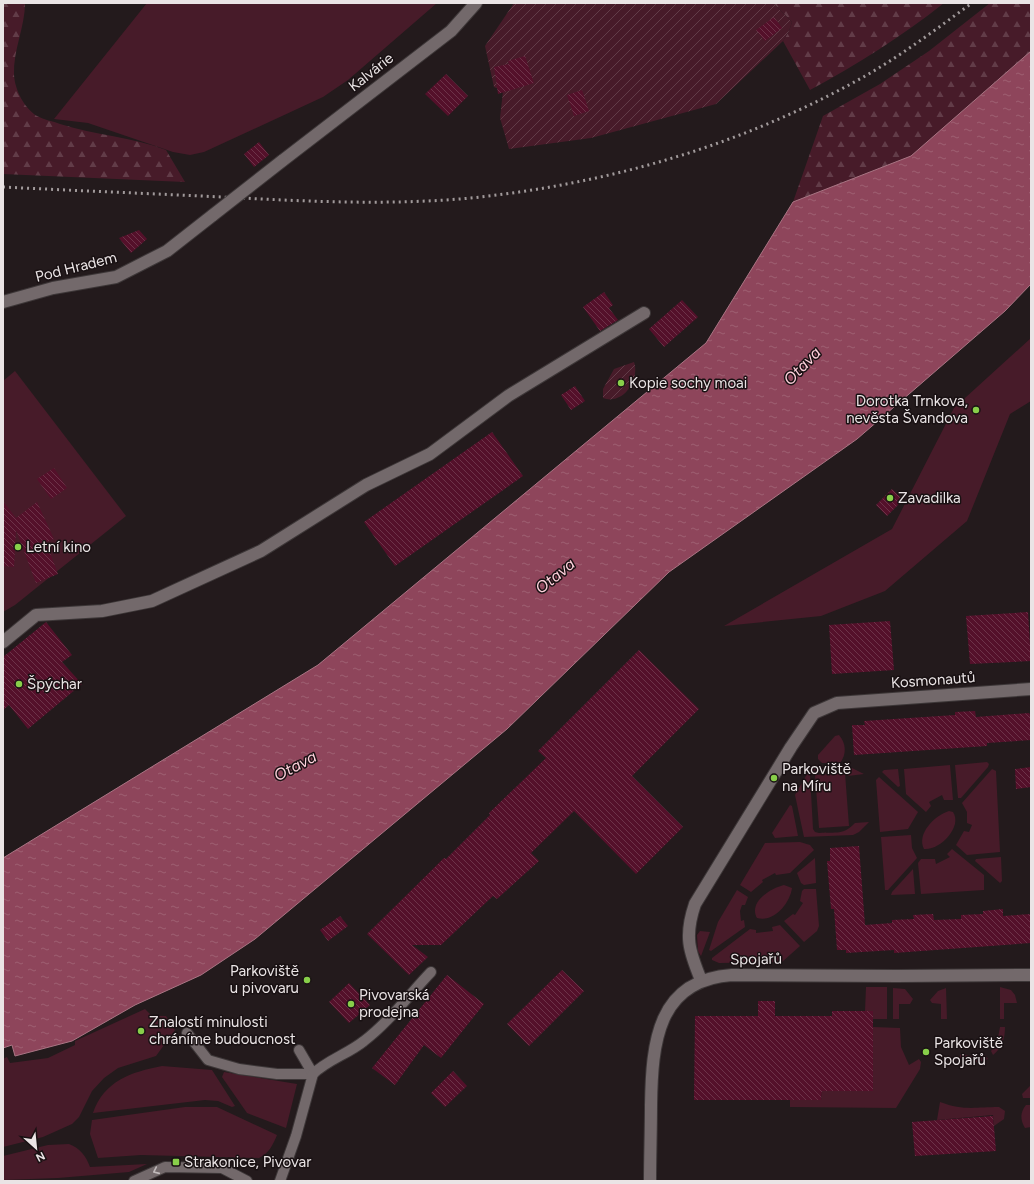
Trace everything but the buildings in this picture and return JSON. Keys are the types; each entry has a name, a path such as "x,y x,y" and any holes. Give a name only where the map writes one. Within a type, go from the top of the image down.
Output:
{"street":[{"name":"Kalvárie","path":"213,215 451,30 476,3"},
{"name":"Pod Hradem","path":"3,302 52,288 116,277 167,251 213,215"},
{"path":"3,642 36,615 102,611 152,601 261,551 366,485 430,454 508,396 644,313"},
{"name":"Kosmonautů","path":"701,980 693,962 688,941 689,925 695,904 791,747 814,713 837,703 1031,689"},
{"name":"Spojařů","path":"650,1181 652,1070 656,1043 670,1007 683,992 701,980 717,976 732,975 1031,975"}],"lane":[{"path":"280,1181 296,1136 313,1074 320,1067 346,1054 366,1040 431,972"},
{"path":"187,1033 208,1060 239,1069 277,1074 313,1074"},
{"path":"299,1050 313,1074"},
{"path":"134,1181 165,1167 222,1168 247,1181"}],"green space":[{"path":"3,3 25,3 23,21 15,57 14,75 18,92 32,113 43,119 73,128 140,142 166,150 185,182 3,174"},
{"path":"147,3 437,3 348,80 323,97 204,152 190,155 173,152 88,123 54,119"},
{"path":"514,3 773,3 792,22 783,41 716,104 591,138 509,149 500,118 503,91 494,87 485,46"},
{"path":"773,3 944,3 879,50 810,90 783,41 792,22"},
{"path":"990,3 1031,3 1031,51 911,156 793,202 823,116 880,84 929,51"},
{"path":"1031,338 1031,401 1010,414 967,521 885,591 821,616 724,626 892,529 954,408"},
{"path":"634,362 634,379 628,390 619,397 611,399 603,398 603,389 614,369"},
{"path":"15,371 126,516 15,605 3,612 3,381"},
{"path":"839,735 843,741 845,749 842,760 840,763 822,763 818,759 818,755 835,736"},
{"path":"987,762 989,764 988,767 961,798 958,798 955,765"},
{"path":"846,765 864,774 848,776 847,770 822,769 813,771 810,774 813,829 815,832 819,833 839,832 851,827 855,823 869,822 859,832 853,835 804,837 795,795 810,769"},
{"path":"950,765 953,800 944,800 942,795 929,802 931,806 926,812 906,794 904,769"},
{"path":"898,769 900,786 898,787 882,772 884,770"},
{"path":"992,769 996,771 1000,852 967,855 956,845 964,831 969,832 972,825 967,823 967,812 962,803"},
{"path":"845,773 849,826 819,828 815,775"},
{"path":"879,777 918,812 908,829 880,832 876,780"},
{"path":"790,805 792,806 798,836 775,838 772,833"},
{"path":"949,811 953,812 955,818 955,824 952,831 948,837 936,846 930,849 924,849 922,843 923,837 928,826 938,817"},
{"path":"911,835 912,848 917,858 888,890 885,890 881,837"},
{"path":"800,842 810,845 814,850 790,873 776,875 775,873 762,880 763,882 751,892 740,885 765,843"},
{"path":"952,849 984,875 984,890 921,894 918,863 921,859 935,859 936,864 950,857 947,854"},
{"path":"1001,857 1002,881 1000,883 975,861 976,859"},
{"path":"815,858 816,883 804,885 801,883 797,873"},
{"path":"913,869 915,894 891,895 892,892"},
{"path":"784,885 792,888 791,894 785,905 775,915 769,918 757,918 755,912 758,901 773,889"},
{"path":"804,889 816,889 819,926 817,931 804,942 784,921 793,914 795,915 803,903 800,901 802,891"},
{"path":"737,890 748,897 745,905 742,905 740,911 741,921 744,920 745,927 711,951 709,950 718,922"},
{"path":"780,925 800,946 782,962 719,963 712,960 712,958 750,929 756,930 756,933 773,931 772,927"},
{"path":"700,931 710,932 701,956 698,951 697,935"},
{"path":"866,987 887,987 887,1019 873,1019 873,1011 865,1011"},
{"path":"1000,987 1011,990 1015,995 1017,1003 1004,1003 1004,1019 1000,1019"},
{"path":"893,988 905,989 913,999 910,1004 899,1004 899,1019 893,1019"},
{"path":"946,988 947,1019 941,1019 941,1004 932,1003 930,1000 938,991"},
{"path":"145,1009 152,1016 166,1016 175,1030 156,1056 118,1068 104,1078 92,1091 79,1117 72,1124 43,1137 3,1147 3,1059 7,1057 10,1063 48,1058 75,1045 75,1041"},
{"path":"873,1027 900,1028 901,1047 909,1065 919,1059 921,1062 920,1069 896,1108 790,1107 790,1100 821,1100 822,1091 873,1091"},
{"path":"1000,1027 1005,1027 1004,1039 999,1049 993,1055 991,1051 997,1043"},
{"path":"961,1054 975,1057 985,1055 988,1059 977,1062 966,1062 958,1059"},
{"path":"162,1066 212,1070 235,1106 232,1107 218,1101 205,1100 93,1113 104,1093 111,1086 129,1075"},
{"path":"224,1072 297,1084 286,1128 247,1113 222,1077"},
{"path":"1031,1085 1031,1098 1023,1098 1022,1094"},
{"path":"940,1102 963,1108 999,1107 1005,1111 1004,1119 994,1126 993,1115 937,1120"},
{"path":"1026,1105 1031,1105 1031,1127 1025,1128 1021,1116"},
{"path":"185,1107 217,1107 277,1135 270,1148 259,1158 141,1155 98,1158 90,1134 92,1120"},
{"path":"69,1144 82,1153 87,1159 90,1167 147,1164 129,1172 58,1178 3,1180 3,1156 48,1145"}],"water":[{"name":"Otava","path":"1031,51 1031,284 1005,311 857,439 669,572 507,729 255,939 201,975 135,1005 72,1041 15,1056 12,1045 3,1048 3,858 318,665 706,343 793,202 911,156"}],"railway":[{"path":"3,187 299,201 414,202 471,198 522,192 572,183 622,172 719,143 813,103 873,71 916,43 972,3"}],"place":[{"name":"Kopie sochy moai","path":"621,383"},
{"name":"Dorotka Trnkova, nevěsta Švandova","path":"976,410"},
{"name":"Zavadilka","path":"890,498"},
{"name":"Letní kino","path":"18,547"},
{"name":"Špýchar","path":"19,684"},
{"name":"Parkoviště na Míru","path":"774,778"},
{"name":"Parkoviště u pivovaru","path":"307,980"},
{"name":"Pivovarská prodejna","path":"351,1004"},
{"name":"Znalostí minulosti chráníme budoucnost","path":"141,1031"},
{"name":"Parkoviště Spojařů","path":"926,1052"},
{"name":"Strakonice, Pivovar","path":"176,1162"}]}
